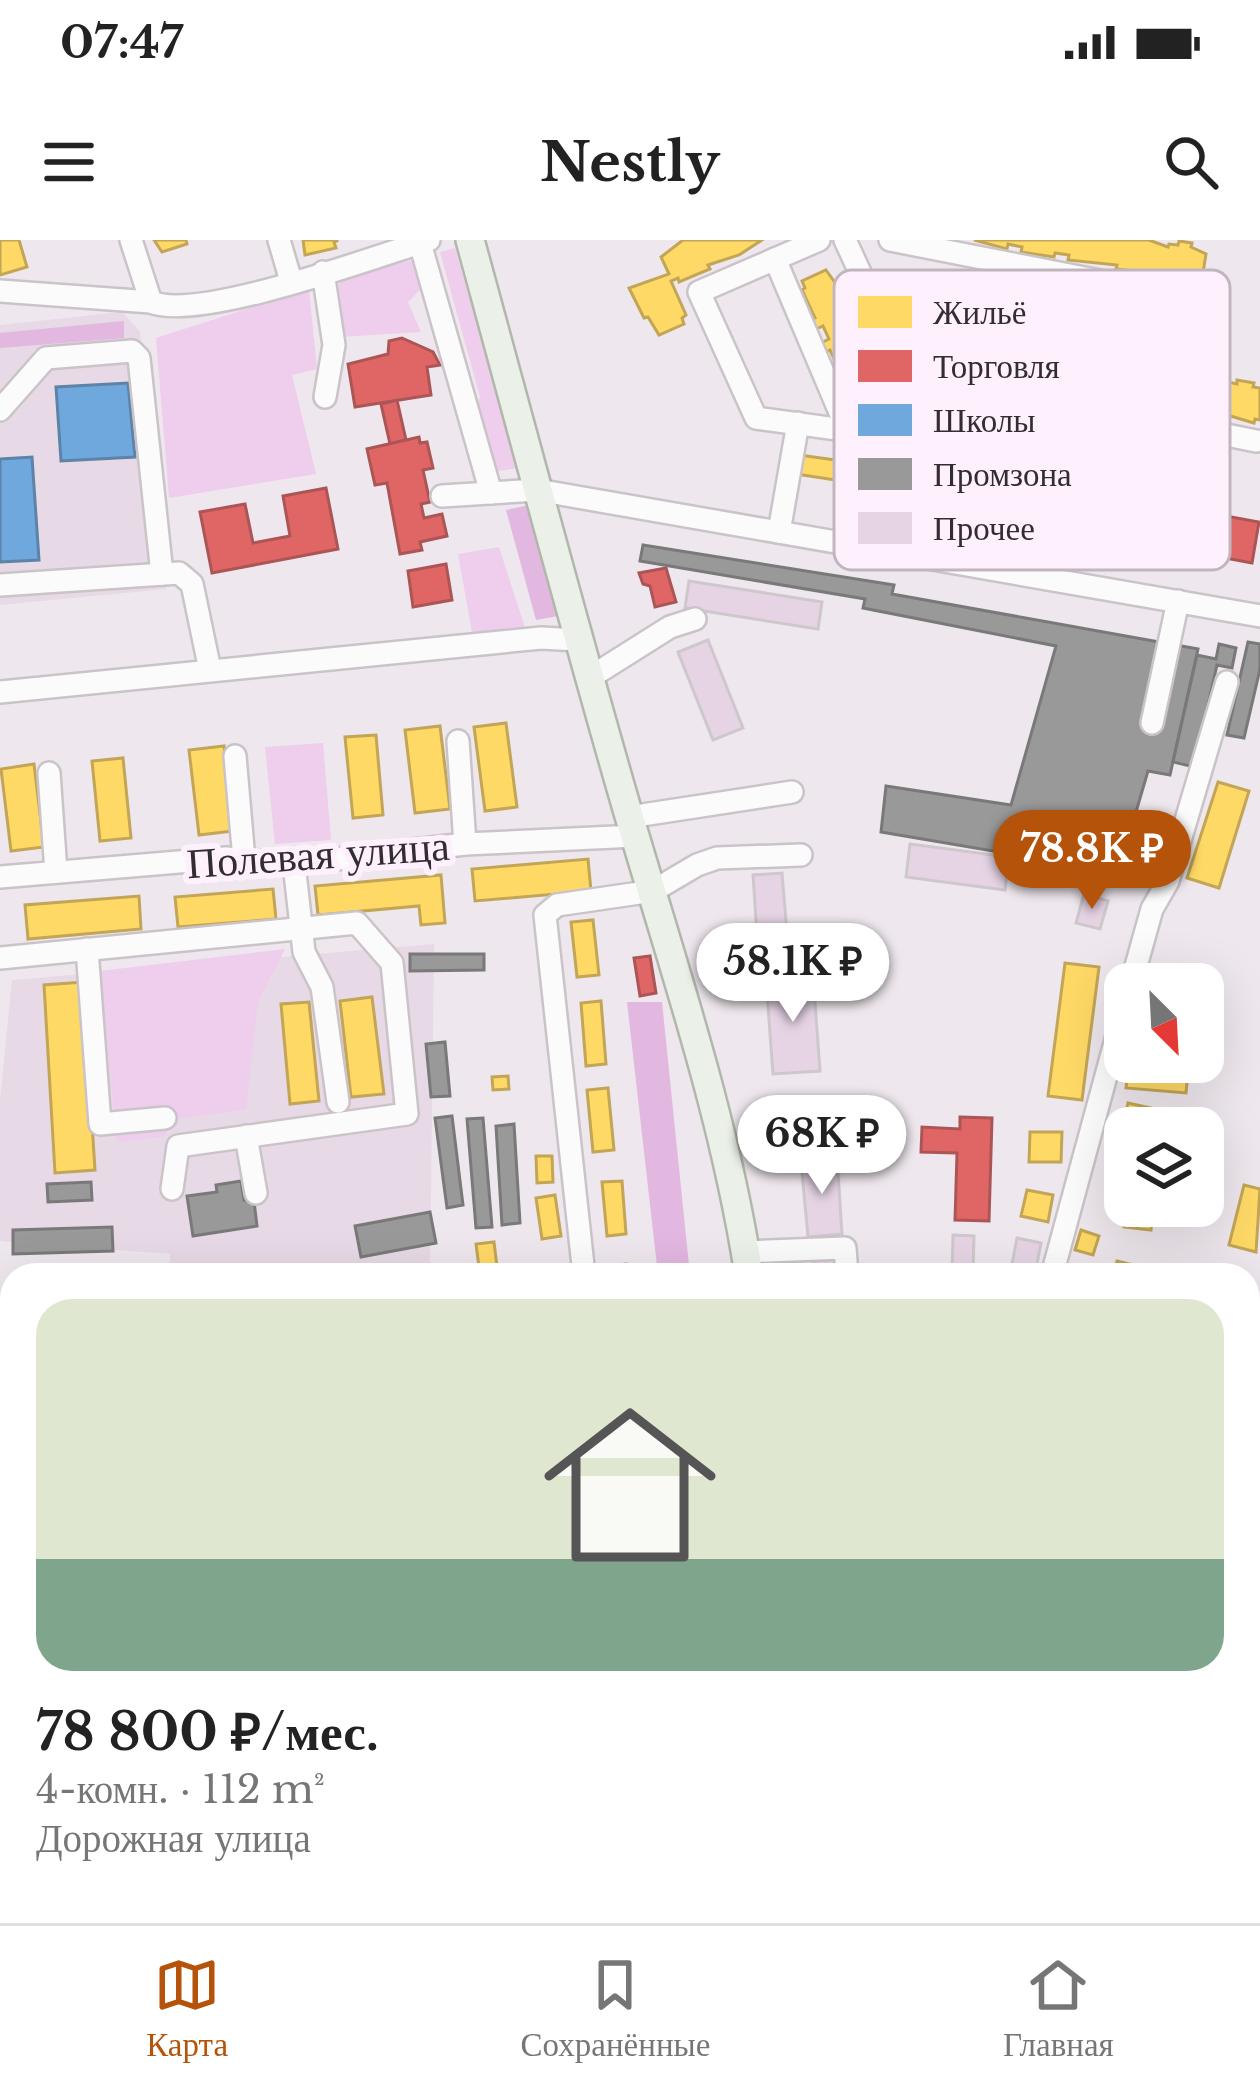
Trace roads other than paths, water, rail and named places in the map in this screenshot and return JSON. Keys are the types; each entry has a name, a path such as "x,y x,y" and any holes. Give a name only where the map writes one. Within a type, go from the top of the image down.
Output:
{"main road":[{"path":"470,240 731,1175 747,1263"}],"street":[{"path":"131,240 151,302"},
{"path":"279,240 291,281"},
{"path":"819,240 699,292 756,418 834,428"},
{"path":"845,240 859,270"},
{"path":"0,291 151,302 164,308 235,298 424,241 491,493"},
{"path":"901,241 1046,270"},
{"path":"775,259 834,399"},
{"path":"323,272 334,346 325,397"},
{"path":"0,410 46,358 132,351 139,358 162,574"},
{"path":"779,532 798,423"},
{"path":"1230,437 1256,442"},
{"path":"442,496 537,490 834,542"},
{"path":"998,570 1260,616"},
{"path":"0,585 178,573 192,584 210,670"},
{"path":"1152,723 1178,601"},
{"path":"589,678 670,627 695,619"},
{"path":"0,692 541,638 578,640"},
{"path":"1137,963 1152,909 1168,881 1226,682"},
{"path":"458,741 465,844"},
{"path":"235,756 244,860"},
{"path":"49,773 56,872"},
{"name":"Полевая улица","path":"0,877 244,860 295,864 632,827 792,792"},
{"path":"583,1263 545,915 557,905 653,891 717,858 801,854"},
{"path":"295,864 304,952 322,988 338,1102"},
{"path":"0,958 357,922 392,963 406,1114 178,1146 172,1189"},
{"path":"88,949 100,1124 165,1118"},
{"path":"1055,1263 1104,1083"},
{"path":"246,1136 256,1193"},
{"path":"747,1263 845,1248 846,1263"}]}
